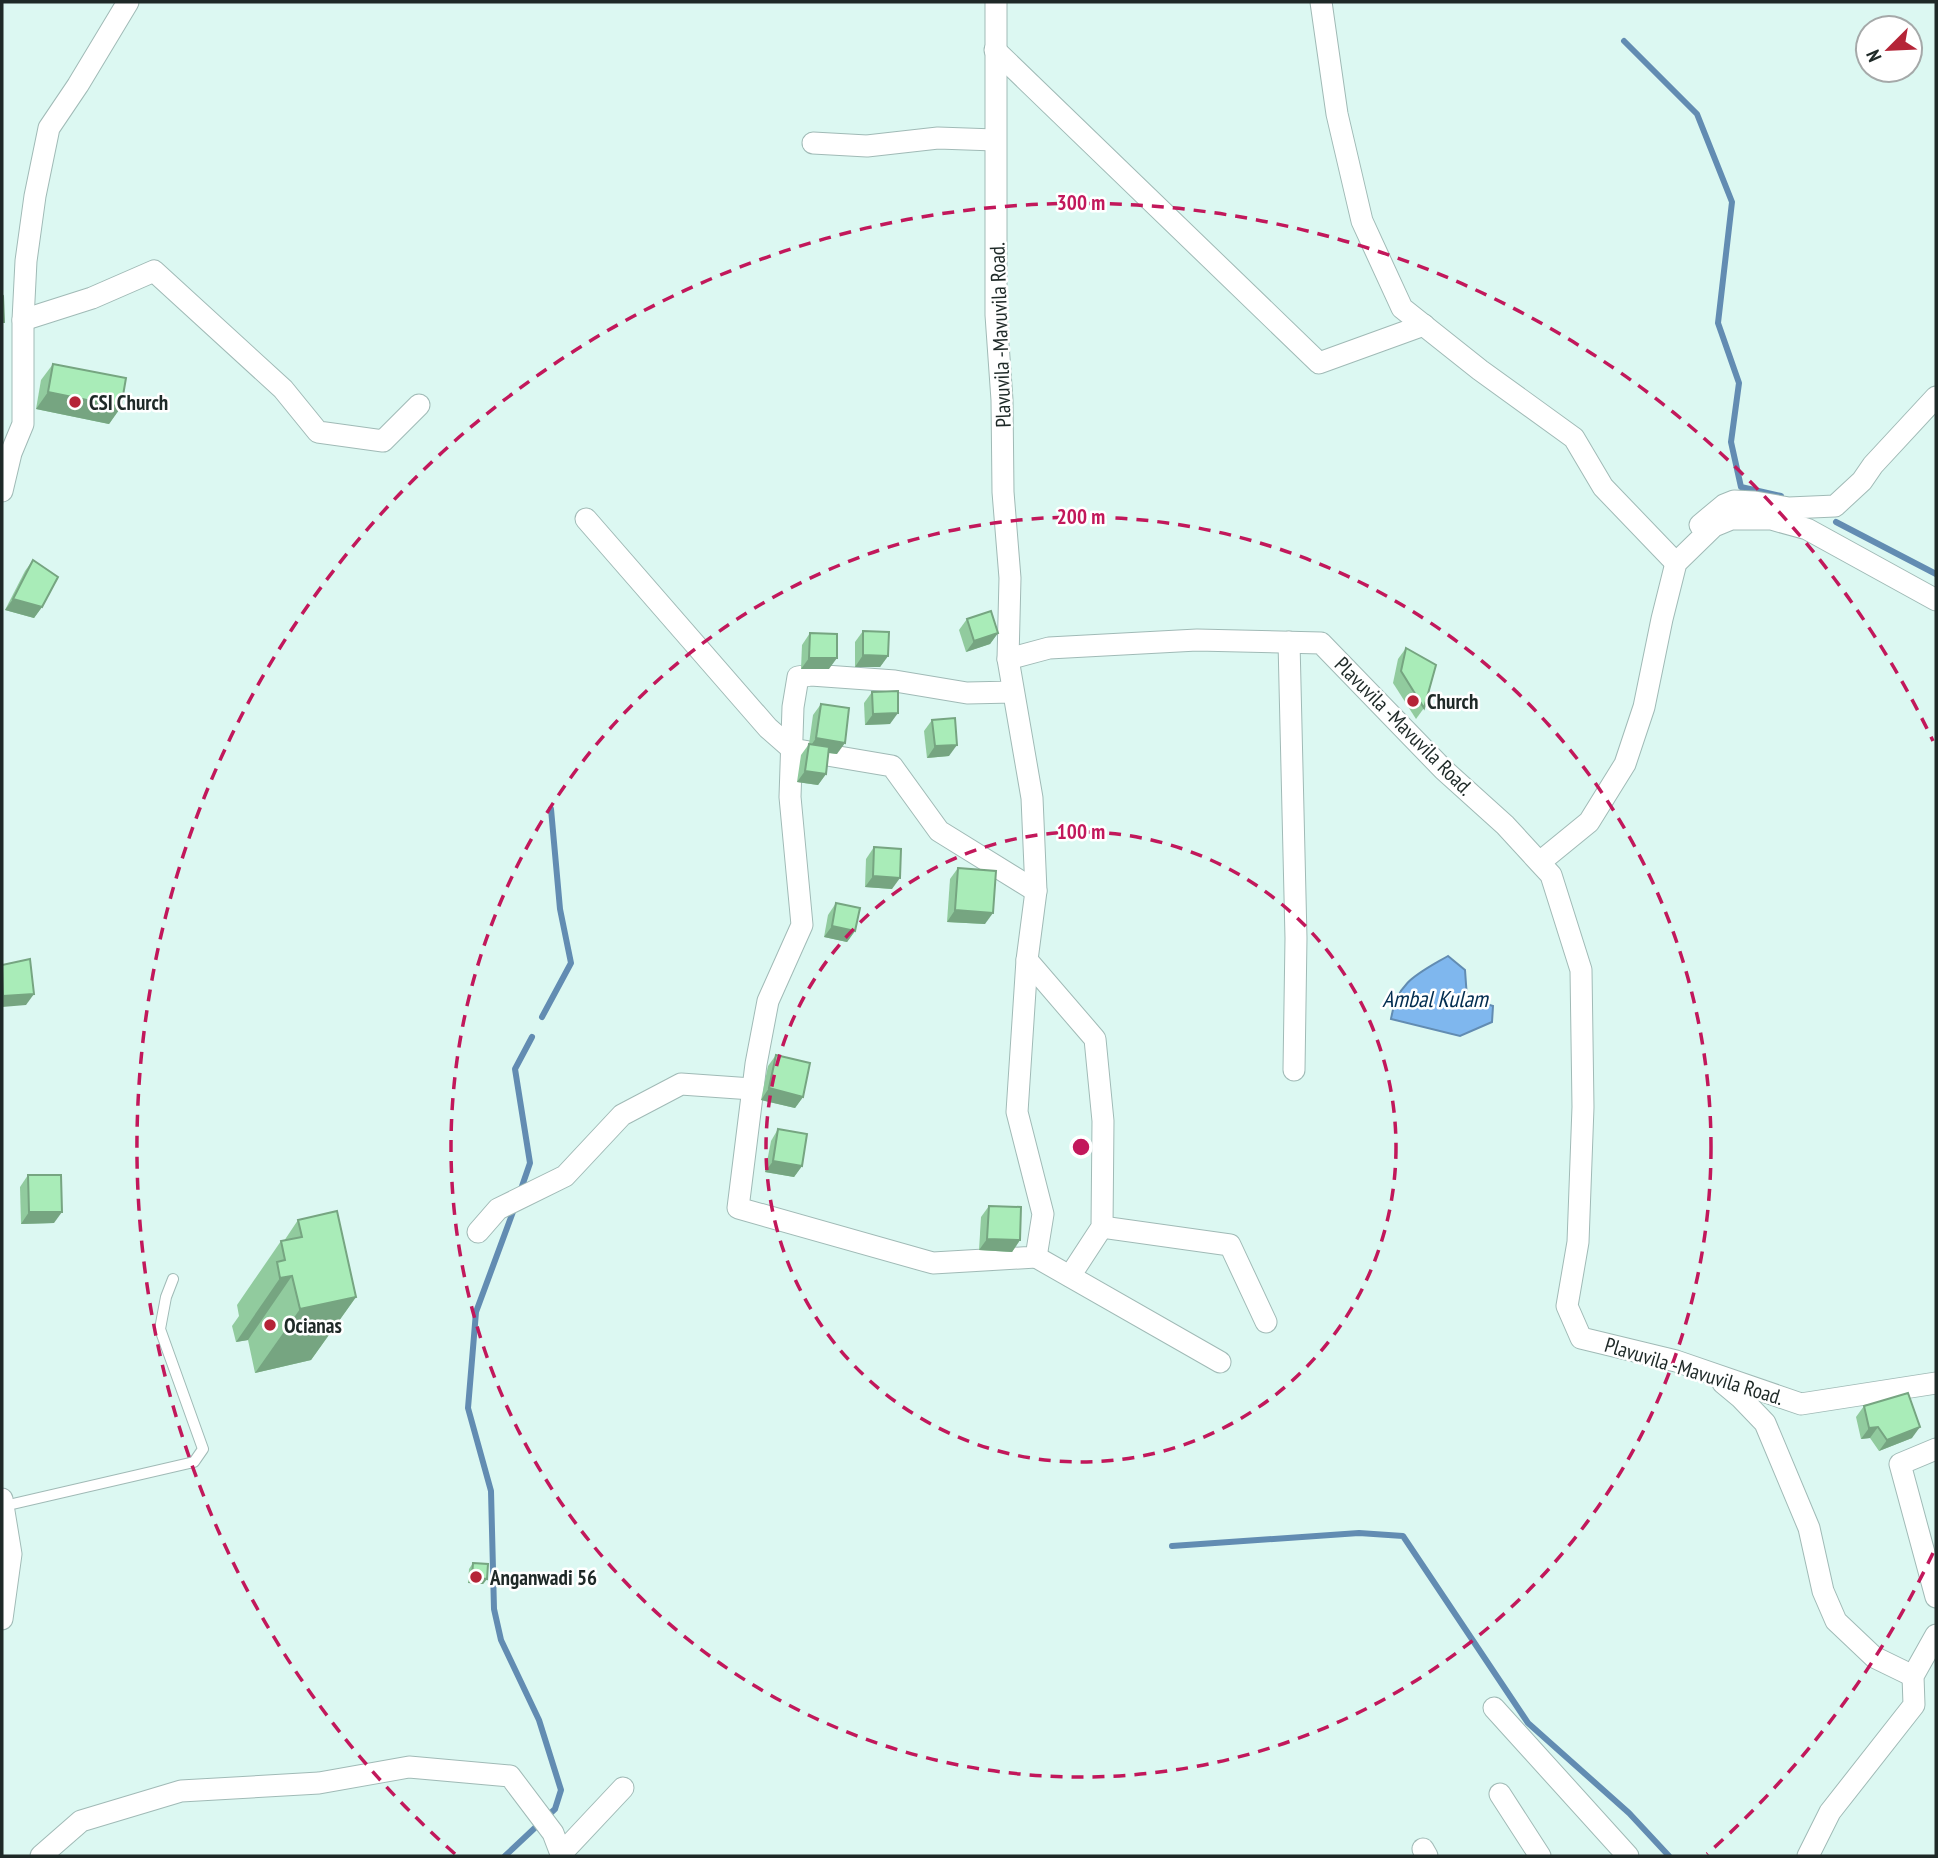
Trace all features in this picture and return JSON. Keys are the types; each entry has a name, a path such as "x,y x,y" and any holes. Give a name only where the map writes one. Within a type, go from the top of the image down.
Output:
{"street":[{"path":"2,492 11,453 23,424 26,261 35,196 49,128 128,2"},
{"name":"Plavuvila -Mavuvila Road.","path":"996,2 996,315 1002,400 1003,492 1010,578 1008,659 1049,648 1197,640 1321,643 1444,770 1549,863 1581,970 1583,1107 1578,1242 1567,1306 1581,1338 1676,1361 1801,1404 1936,1383"},
{"path":"1321,2 1337,114 1362,221 1402,307 1480,370 1574,438 1603,487 1676,564"},
{"path":"995,50 1319,363 1423,325"},
{"path":"813,143 867,146 938,138 995,140"},
{"path":"23,320 92,298 154,271 283,389 318,432 383,441 419,405"},
{"path":"1549,863 1589,822 1625,765 1644,707 1681,542 1724,505 1734,501 1803,508 1835,506 1852,491 1936,397"},
{"path":"586,519 768,728 792,749 892,766 939,831 1037,891"},
{"path":"1676,564 1714,526 1731,519 1770,519 1807,529 1936,600"},
{"path":"1289,642 1296,938 1294,1070"},
{"path":"1008,659 1032,798 1037,891 1027,960 1017,1112 1043,1214 1036,1256"},
{"path":"1013,692 967,693 895,681 800,676 793,707 790,797 802,925 768,1001 752,1089 738,1208 933,1263 1036,1256 1220,1362"},
{"path":"1027,960 1095,1039 1103,1121 1102,1227 1070,1276"},
{"path":"478,1232 501,1207 523,1195 538,1192 565,1176 622,1115 681,1084 752,1089"},
{"path":"1102,1227 1230,1245 1266,1321"},
{"path":"1711,1373 1765,1423 1809,1528 1822,1591 1836,1621 1874,1657 1913,1676"},
{"path":"1765,1423 1801,1404"},
{"path":"1936,1449 1900,1464 1936,1597"},
{"path":"2,1619 11,1554 3,1503"},
{"path":"1808,1856 1830,1812 1914,1704 1913,1676 1936,1635"},
{"path":"1494,1708 1628,1856"},
{"path":"41,1856 81,1821 181,1791 318,1783 410,1767 510,1776 550,1830 561,1856 623,1788"},
{"path":"1500,1794 1540,1856"}],"lane":[{"path":"3,1503 194,1462 203,1449 160,1329 166,1297 173,1279"}],"water":[{"name":"Ambal Kulam","path":"1448,956 1465,970 1467,998 1493,1006 1492,1022 1460,1036 1391,1019 1398,996 1410,980"}],"building":[{"path":"3,296 4,322 2,322"},
{"path":"53,364 126,378 121,407 48,392"},
{"path":"33,560 58,577 42,607 13,599"},
{"path":"991,611 998,633 974,641 967,619"},
{"path":"863,631 889,632 888,656 863,655"},
{"path":"810,633 837,634 837,658 809,658"},
{"path":"1406,648 1436,665 1424,708 1401,671"},
{"path":"898,691 898,713 873,714 872,692"},
{"path":"821,704 849,708 845,743 816,738"},
{"path":"955,718 957,745 935,746 932,720"},
{"path":"809,744 829,747 826,774 805,771"},
{"path":"874,847 901,849 900,878 873,876"},
{"path":"958,868 996,871 993,913 955,910"},
{"path":"836,903 860,908 855,931 832,926"},
{"path":"30,959 34,994 3,996 2,965"},
{"path":"776,1055 810,1063 803,1097 769,1088"},
{"path":"778,1129 807,1134 802,1166 773,1161"},
{"path":"28,1175 61,1175 62,1212 29,1212"},
{"path":"989,1206 1021,1207 1020,1240 987,1239"},
{"path":"337,1211 356,1297 300,1309 292,1276 280,1278 277,1262 285,1260 281,1241 302,1237 298,1220"},
{"path":"1908,1393 1920,1427 1887,1440 1878,1427 1869,1428 1864,1406"},
{"path":"473,1563 488,1564 487,1579 472,1577"}],"waterway":[{"path":"1624,41 1697,114 1732,202 1718,323 1739,383 1731,442 1741,487 1781,496"},
{"path":"1836,522 1936,574"},
{"path":"542,1017 571,963 560,909 551,809"},
{"path":"520,1192 530,1163 515,1069 532,1037"},
{"path":"505,1856 555,1809 561,1790 539,1720 501,1640 494,1609 491,1491 468,1408 476,1312 514,1209"},
{"path":"1172,1546 1359,1533 1403,1536 1528,1723 1629,1813 1669,1856"}],"place":[{"name":"CSI Church","path":"75,402"},
{"name":"Church","path":"1413,701"},
{"name":"Ocianas","path":"270,1325"},
{"name":"Anganwadi 56","path":"476,1577"}]}
